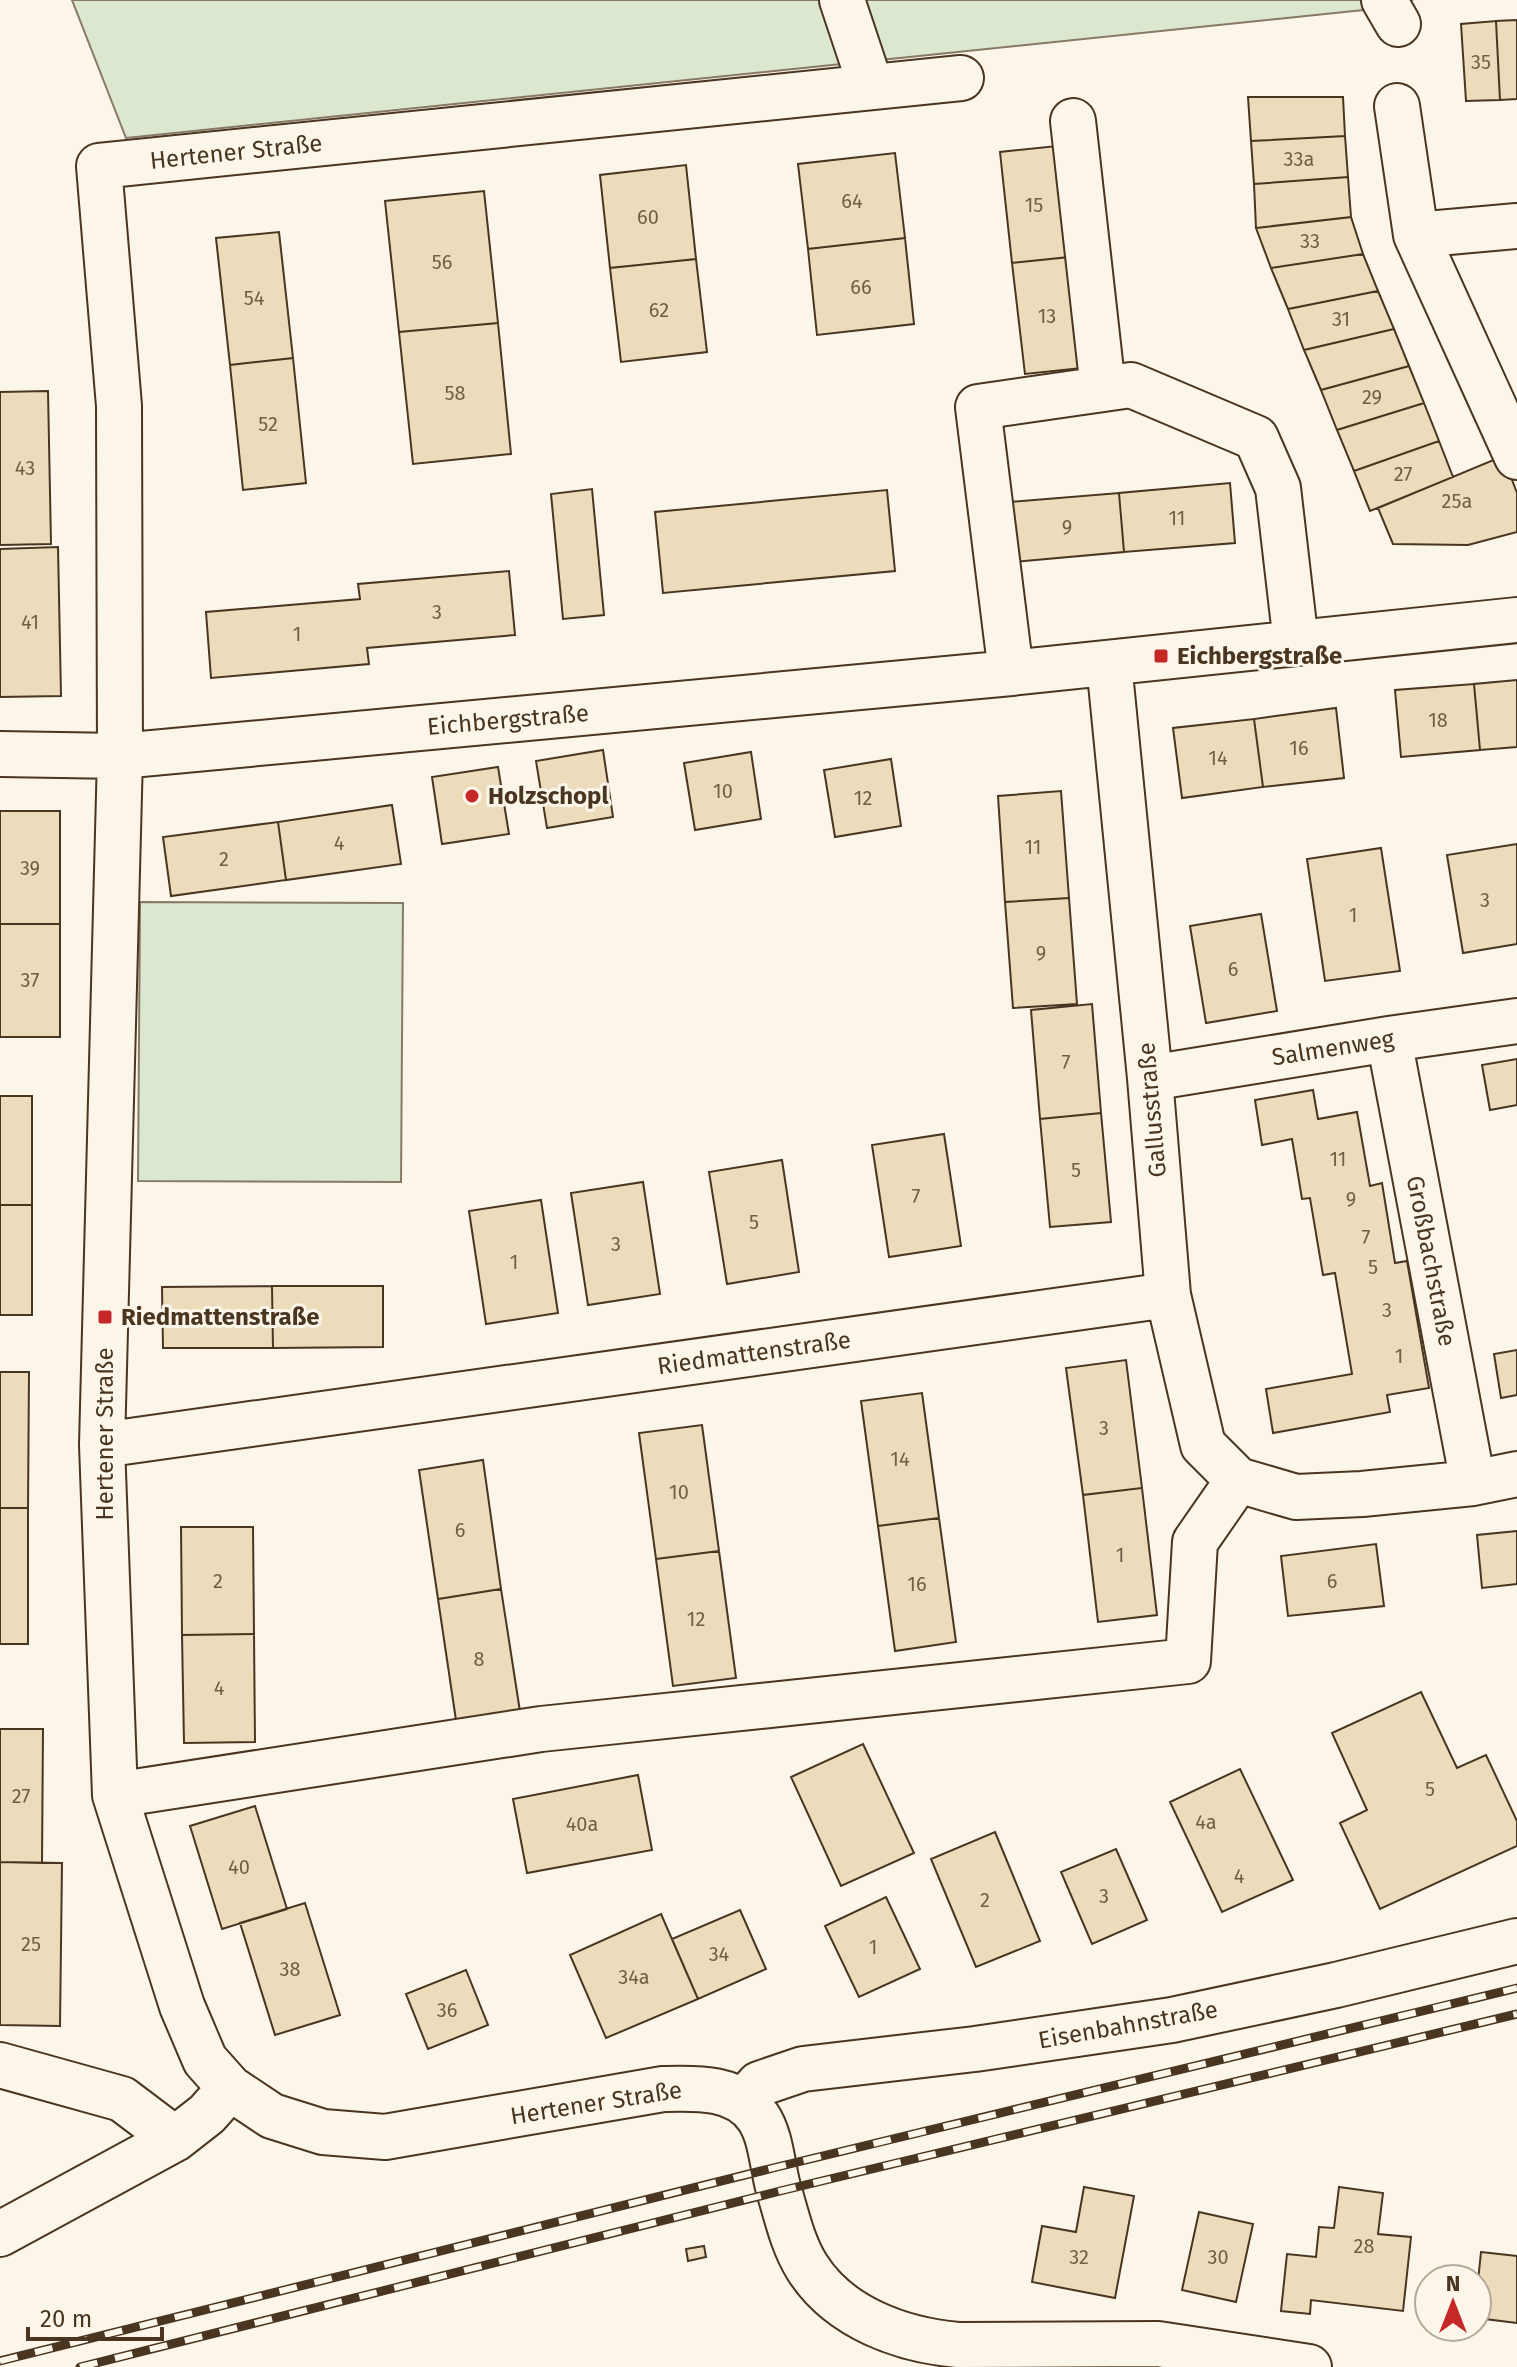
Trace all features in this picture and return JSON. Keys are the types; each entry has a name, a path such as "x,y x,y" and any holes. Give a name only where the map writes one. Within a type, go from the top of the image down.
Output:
{"street":[{"path":"842,0 871,87"},
{"name":"Hertener Straße","path":"743,2102 698,2088 663,2089 385,2137 323,2132 272,2116 230,2088 205,2060 182,2006 115,1795 102,1445 120,756 119,406 99,166 961,78"},
{"path":"1397,106 1416,235 1517,457"},
{"path":"1073,121 1103,389"},
{"path":"1416,235 1517,226"},
{"path":"1011,673 978,407 1131,385 1256,438 1278,488 1296,643"},
{"name":"Eichbergstraße","path":"120,756 1011,673 1517,620"},
{"name":"Gallusstraße","path":"1109,663 1168,1295 1203,1445 1238,1480 1296,1497 1473,1483"},
{"path":"0,754 120,756"},
{"name":"Salmenweg","path":"1150,1078 1517,1021"},
{"name":"Großbachstraße","path":"1389,1039 1473,1483"},
{"name":"Riedmattenstraße","path":"102,1445 1168,1295"},
{"path":"1473,1483 1517,1474"},
{"path":"115,1795 541,1729 1188,1661 1195,1542 1238,1480"},
{"name":"Eisenbahnstraße","path":"743,2102 759,2084 803,2069 975,2049 1172,2020 1336,1985 1517,1941"},
{"path":"0,2065 122,2099 175,2139"},
{"path":"0,2234 175,2139 207,2114 230,2088"},
{"path":"743,2102 757,2116 766,2134 790,2229 806,2267 827,2290 861,2318 930,2343 1158,2344 1309,2367"}],"green space":[{"path":"72,0 1412,0 1402,6 126,138"},
{"path":"140,902 403,903 401,1182 138,1181"}],"building":[{"path":"1517,20 1517,99 1500,100 1496,21"},
{"path":"1496,21 1500,100 1466,101 1461,24"},
{"path":"1248,97 1343,97 1345,136 1251,141"},
{"path":"1345,136 1348,177 1254,184 1251,141"},
{"path":"1057,146 1069,257 1012,263 1000,152"},
{"path":"895,153 905,238 808,249 798,164"},
{"path":"686,165 696,259 610,268 600,175"},
{"path":"1348,177 1351,217 1256,228 1254,184"},
{"path":"484,191 498,323 399,332 385,201"},
{"path":"1351,217 1363,254 1271,268 1256,228"},
{"path":"279,232 293,358 230,365 216,238"},
{"path":"905,238 914,324 817,335 808,249"},
{"path":"1363,254 1378,291 1288,309 1271,268"},
{"path":"1069,257 1082,368 1025,374 1012,263"},
{"path":"696,259 707,352 621,362 610,268"},
{"path":"1378,291 1394,329 1304,350 1288,309"},
{"path":"498,323 511,454 413,464 399,332"},
{"path":"1394,329 1409,366 1321,390 1304,350"},
{"path":"293,358 306,483 243,490 230,365"},
{"path":"1409,366 1424,403 1337,430 1321,390"},
{"path":"48,391 51,544 0,545 0,392"},
{"path":"1424,403 1439,441 1354,471 1337,430"},
{"path":"1439,441 1453,477 1370,511 1354,471"},
{"path":"1503,456 1517,493 1517,532 1468,545 1393,544 1378,508"},
{"path":"1230,483 1235,543 1124,552 1119,493"},
{"path":"592,489 604,615 563,619 551,494"},
{"path":"887,490 895,571 663,593 655,512"},
{"path":"1119,493 1124,552 1014,562 1009,502"},
{"path":"58,547 61,696 0,697 0,549"},
{"path":"509,571 515,635 367,648 369,664 211,678 206,612 360,599 358,584"},
{"path":"1517,680 1517,747 1480,750 1474,684"},
{"path":"1474,684 1480,750 1401,757 1395,690"},
{"path":"1336,708 1344,778 1263,787 1254,719"},
{"path":"1254,719 1263,787 1182,798 1173,728"},
{"path":"603,750 613,817 547,828 536,761"},
{"path":"751,752 761,819 695,830 684,763"},
{"path":"891,759 901,826 835,837 824,770"},
{"path":"498,767 509,834 442,844 432,777"},
{"path":"1061,791 1069,898 1005,902 998,796"},
{"path":"392,805 401,864 286,880 278,822"},
{"path":"0,811 60,811 60,924 0,924"},
{"path":"278,822 286,880 171,896 163,837"},
{"path":"1517,844 1517,944 1463,953 1447,855"},
{"path":"1381,848 1400,971 1325,981 1307,859"},
{"path":"1069,898 1077,1004 1013,1008 1005,902"},
{"path":"1261,914 1277,1011 1206,1023 1190,926"},
{"path":"0,924 60,924 60,1037 0,1037"},
{"path":"1092,1004 1101,1113 1040,1119 1031,1010"},
{"path":"1517,1059 1517,1105 1490,1110 1482,1065"},
{"path":"1313,1090 1318,1119 1357,1112 1370,1186 1382,1183 1395,1263 1407,1261 1429,1388 1387,1395 1390,1412 1273,1433 1266,1389 1352,1374 1335,1273 1323,1275 1310,1198 1302,1199 1292,1139 1262,1145 1255,1100"},
{"path":"0,1096 32,1096 32,1205 0,1205"},
{"path":"1101,1113 1111,1222 1050,1227 1040,1119"},
{"path":"944,1134 961,1246 889,1257 872,1145"},
{"path":"782,1160 799,1272 727,1284 709,1172"},
{"path":"643,1182 660,1294 588,1305 571,1193"},
{"path":"541,1200 558,1313 486,1324 469,1211"},
{"path":"0,1205 32,1205 32,1315 0,1315"},
{"path":"272,1286 383,1286 383,1347 273,1348"},
{"path":"272,1286 273,1348 163,1348 162,1287"},
{"path":"1517,1350 1517,1395 1501,1398 1494,1354"},
{"path":"1126,1360 1142,1488 1083,1495 1066,1368"},
{"path":"0,1372 29,1372 28,1508 0,1508"},
{"path":"922,1393 939,1518 878,1526 861,1401"},
{"path":"702,1425 719,1551 656,1559 639,1433"},
{"path":"483,1460 501,1589 438,1599 419,1470"},
{"path":"1142,1488 1157,1615 1098,1622 1083,1495"},
{"path":"0,1508 28,1508 28,1644 0,1644"},
{"path":"939,1518 956,1642 895,1651 878,1526"},
{"path":"181,1527 253,1527 254,1634 182,1635"},
{"path":"1517,1531 1517,1584 1482,1588 1477,1535"},
{"path":"1376,1544 1384,1606 1288,1616 1281,1556"},
{"path":"719,1551 736,1678 673,1686 656,1559"},
{"path":"501,1589 521,1718 457,1727 438,1599"},
{"path":"254,1634 255,1742 184,1743 182,1635"},
{"path":"1421,1692 1457,1768 1486,1755 1517,1821 1517,1846 1380,1909 1340,1823 1367,1810 1332,1733"},
{"path":"0,1729 43,1729 42,1863 0,1862"},
{"path":"863,1744 914,1853 841,1886 791,1777"},
{"path":"1240,1769 1293,1880 1222,1912 1170,1802"},
{"path":"638,1775 652,1850 527,1873 513,1799"},
{"path":"255,1806 287,1909 222,1929 190,1826"},
{"path":"995,1832 1040,1941 976,1967 931,1859"},
{"path":"1116,1849 1147,1920 1092,1944 1061,1872"},
{"path":"0,1862 62,1863 60,2026 0,2025"},
{"path":"886,1897 920,1969 859,1997 825,1926"},
{"path":"305,1903 340,2015 275,2035 240,1923"},
{"path":"740,1910 766,1969 698,1999 672,1939"},
{"path":"661,1914 698,1999 606,2038 570,1955"},
{"path":"466,1970 488,2025 428,2049 406,1994"},
{"path":"1084,2187 1134,2196 1115,2298 1032,2282 1042,2226 1076,2232"},
{"path":"1339,2187 1383,2193 1378,2234 1411,2237 1403,2311 1311,2300 1310,2314 1281,2311 1287,2254 1316,2257 1319,2227 1334,2228"},
{"path":"1199,2212 1253,2224 1236,2302 1182,2290"},
{"path":"704,2246 706,2257 688,2261 686,2249"},
{"path":"1481,2252 1517,2256 1517,2323 1493,2320 1493,2263 1480,2263"}],"railway":[{"path":"0,2361 773,2168 1517,1988"},
{"path":"80,2367 780,2191 1517,2014"}],"place":[{"name":"Eichbergstraße","path":"1161,656"},
{"name":"Holzschopl","path":"472,796"},
{"name":"Riedmattenstraße","path":"105,1317"}]}
